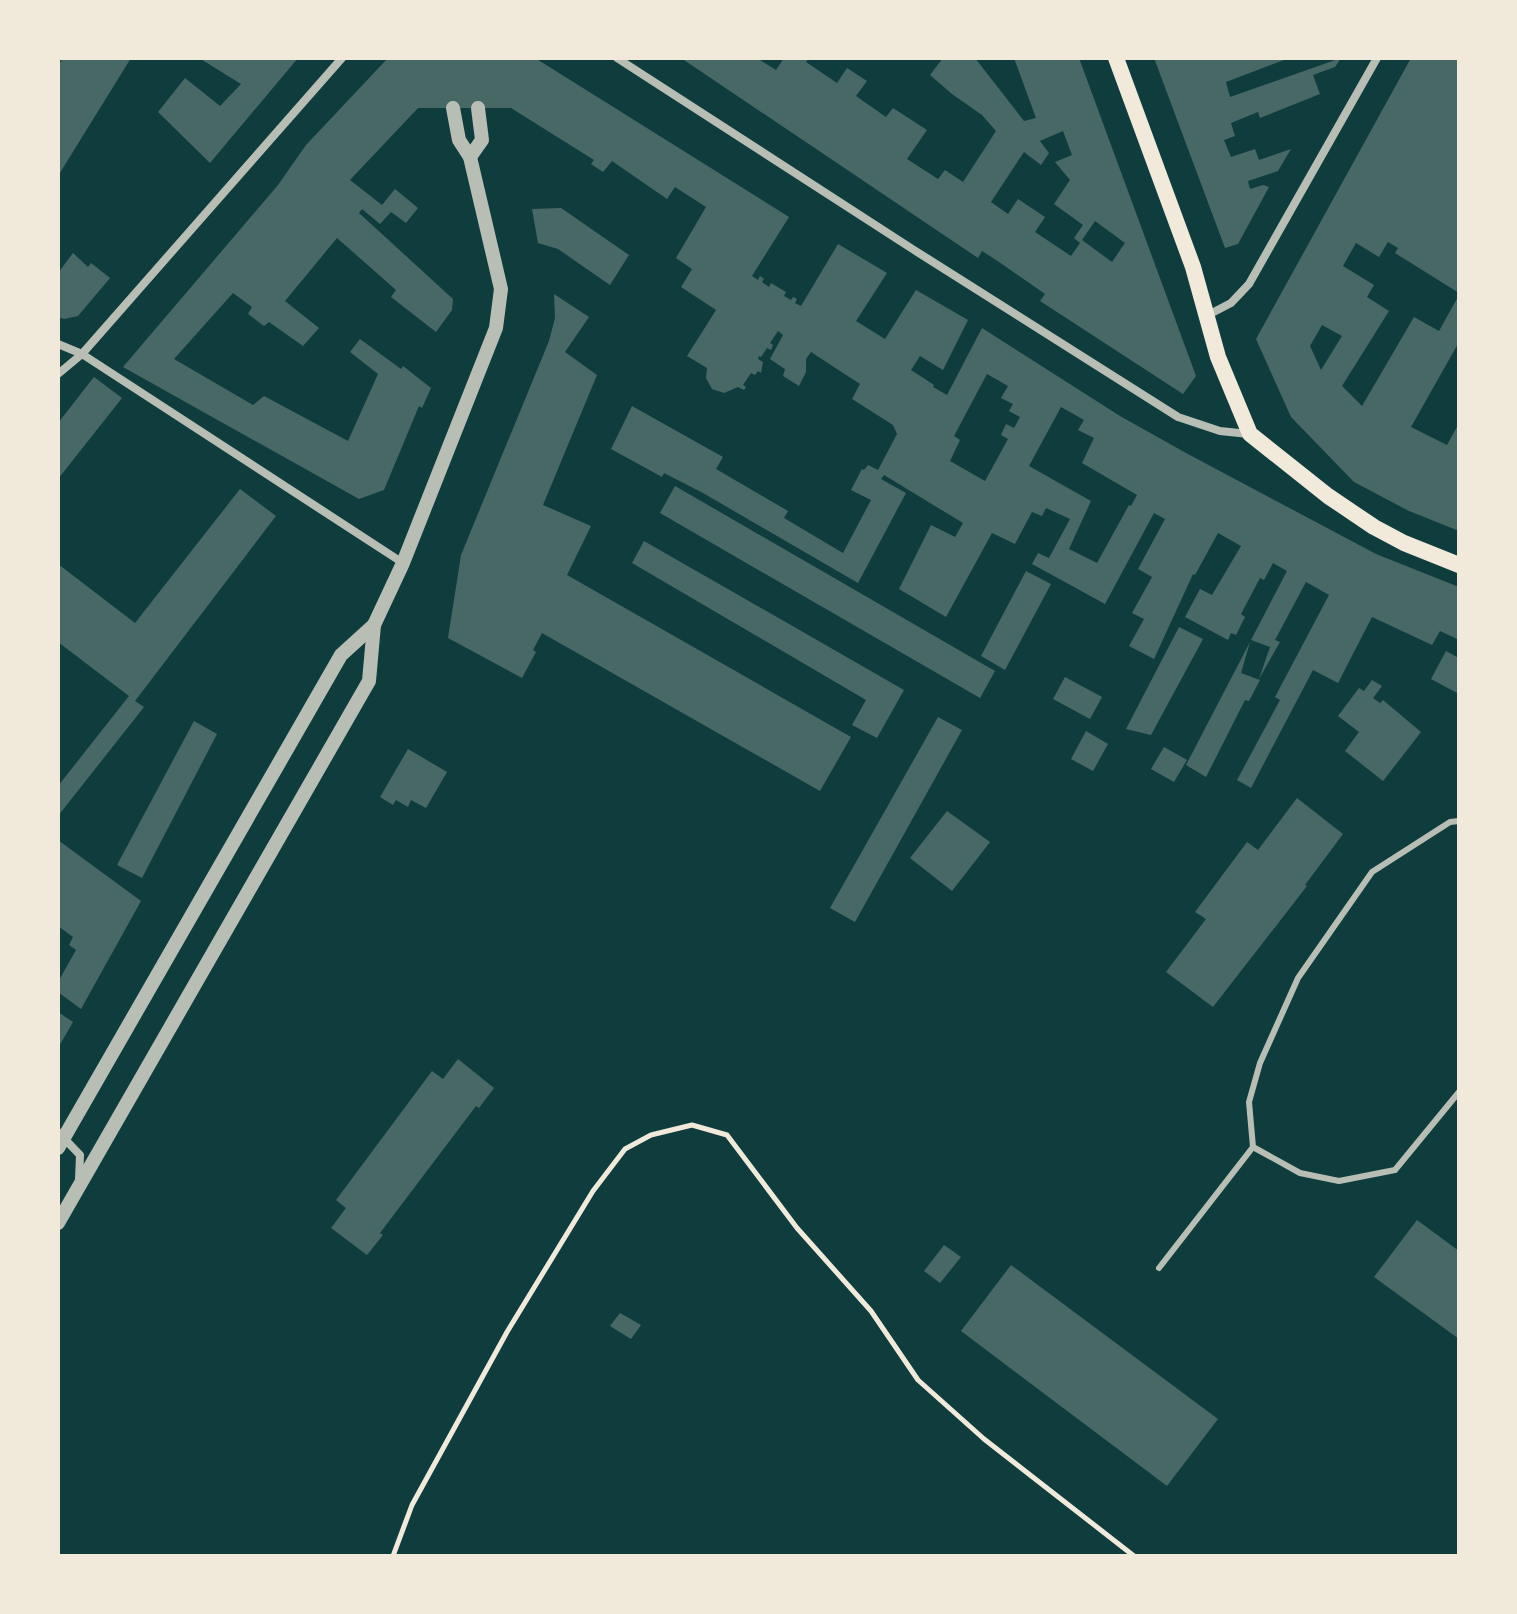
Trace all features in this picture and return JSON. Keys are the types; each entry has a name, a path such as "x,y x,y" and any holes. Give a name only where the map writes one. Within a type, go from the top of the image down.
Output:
{"main road":[{"path":"1116,58 1208,315 1218,357 1250,434 1328,496 1374,527 1459,565"}],"street":[{"path":"58,374 82,354 342,58"},
{"path":"617,58 1178,417 1220,431 1250,434"},
{"path":"1208,315 1231,303 1249,284 1377,58"},
{"path":"58,1223 369,681 374,625 403,563 496,328 501,289 470,157 459,140 453,108"},
{"path":"470,157 482,140 478,108"},
{"path":"58,344 82,354 403,563"},
{"path":"79,1185 80,1155 60,1139 341,655 374,625"}],"lane":[{"path":"1159,1268 1253,1147 1249,1102 1260,1063 1298,978 1372,872 1450,822 1459,821"},
{"path":"1253,1147 1300,1173 1339,1181 1395,1170 1459,1092"}],"path":[{"path":"393,1556 419,1491 507,1332 593,1191 625,1149 651,1135 692,1125 727,1135 797,1228 871,1311 918,1380 984,1439 1134,1556"}],"building":[{"path":"63,58 131,58 58,176 58,66"},
{"path":"199,58 298,58 210,163 158,112 185,78 220,106 241,84"},
{"path":"388,58 535,58 789,217 752,276 758,280 760,276 769,287 771,283 786,292 784,296 797,299 795,303 801,306 838,244 887,273 856,321 885,339 916,290 968,320 943,370 920,356 911,370 933,387 947,395 982,328 1120,416 1186,453 1376,554 1459,587 1459,640 1440,631 1432,645 1372,617 1338,683 1313,670 1251,788 1237,780 1280,700 1275,697 1329,595 1306,582 1275,640 1280,642 1259,679 1270,647 1251,640 1287,571 1273,563 1264,580 1260,578 1241,614 1245,617 1236,635 1231,633 1228,640 1185,617 1200,589 1212,595 1241,546 1218,533 1193,574 1154,659 1129,646 1144,619 1132,613 1152,577 1138,569 1165,519 1154,513 1105,604 1032,564 1038,553 1049,558 1070,519 1046,508 1042,516 1032,512 1015,544 992,533 946,617 899,589 931,525 955,537 963,523 884,475 881,479 906,493 858,583 703,493 664,473 662,477 611,449 632,406 723,457 716,469 788,511 784,518 843,553 871,500 851,490 862,469 868,465 878,470 897,434 893,425 852,399 860,384 811,352 799,386 783,376 785,369 770,359 783,335 778,331 770,343 773,345 771,350 767,348 759,356 758,359 763,362 761,373 751,373 743,385 746,387 744,390 738,387 724,393 712,389 706,378 707,368 687,356 716,310 681,287 692,269 676,258 706,207 675,187 667,199 612,161 603,172 591,164 594,160 511,108 418,108 350,180 382,205 395,189 418,208 406,223 391,212 380,224 362,209 359,213 453,299 452,310 436,332 391,297 396,290 337,238 285,301 319,328 303,346 269,322 264,326 248,314 252,307 233,293 174,359 253,405 264,396 348,441 378,374 350,352 360,339 401,369 403,366 431,388 422,408 419,406 384,490 359,499 123,367 278,185 306,145","holes":["987,374 1008,386 1001,398 1013,404 1009,411 1020,417 1014,428 1006,424 1001,435 1008,439 985,481 950,461 960,440 954,436","1061,407 1084,420 1078,430 1094,438 1082,463 1137,495 1097,563 1069,549 1091,501 1029,466"]},
{"path":"681,58 757,58 776,70 784,58 809,58 806,62 837,83 847,68 867,81 856,96 886,117 893,108 927,130 907,159 938,179 945,170 963,182 996,131 982,115 930,75 943,58 975,58 1024,121 1036,118 1014,58 1079,58 1196,376 1183,394 1040,301 1045,294 999,262 982,251 978,258","holes":["1063,131 1072,155 1055,162 1070,180 1054,204 1083,225 1074,238 1080,243 1071,256 1035,232 1045,217 1018,199 1008,214 991,202 1024,152 1041,165 1049,153 1040,141","1095,221 1125,243 1112,262 1082,240"]},
{"path":"1154,58 1283,58 1226,82 1230,97 1341,58 1335,67 1313,75 1320,94 1260,118 1258,112 1231,123 1235,136 1224,140 1231,157 1255,149 1259,160 1291,149 1278,171 1248,181 1250,189 1263,185 1269,187 1238,244 1225,248"},
{"path":"1411,58 1459,58 1459,293 1395,253 1398,248 1388,242 1379,257 1356,243 1343,266 1374,285 1367,297 1389,311 1342,386 1362,406 1414,317 1439,331 1459,295 1459,342 1411,427 1447,445 1459,423 1459,531 1409,511 1354,482 1291,417 1256,339","holes":["1322,325 1342,336 1321,370 1310,346"]},
{"path":"561,208 629,255 610,285 558,249 538,243 532,209"},
{"path":"73,253 88,267 91,263 110,278 78,316 64,319 58,317 58,273"},
{"path":"554,294 589,317 565,352 597,375 543,505 591,526 567,575 851,737 820,791 542,633 522,678 448,638 461,555 549,341 555,318"},
{"path":"94,377 122,398 58,479 58,423"},
{"path":"675,486 995,671 980,698 660,513"},
{"path":"240,489 276,516 135,701 144,707 58,816 58,786 129,696 58,642 58,564 135,623"},
{"path":"644,541 904,690 877,738 852,725 866,700 632,563"},
{"path":"1026,571 1051,584 1005,670 981,656"},
{"path":"1179,627 1203,639 1151,735 1126,729"},
{"path":"1250,642 1241,673 1260,680 1249,701 1245,700 1206,777 1186,765"},
{"path":"1446,651 1457,657 1459,652 1459,694 1431,679"},
{"path":"1065,677 1102,697 1090,719 1053,699"},
{"path":"1372,680 1382,686 1373,698 1380,703 1383,700 1421,732 1383,781 1345,751 1359,732 1338,716 1359,688 1364,691"},
{"path":"938,717 962,730 855,922 830,908"},
{"path":"194,721 217,734 142,878 117,865"},
{"path":"1086,731 1108,744 1093,771 1071,759"},
{"path":"1164,747 1187,760 1174,782 1151,769"},
{"path":"408,749 447,772 426,808 411,800 408,807 396,800 393,805 380,797"},
{"path":"1297,798 1343,834 1307,886 1213,1007 1166,972 1206,919 1195,912 1247,842 1258,850"},
{"path":"947,811 990,842 952,891 910,858"},
{"path":"58,840 141,901 81,1009 58,992 58,982 76,950 69,945 73,937 58,926"},
{"path":"58,1012 73,1022 58,1048"},
{"path":"458,1059 494,1088 479,1108 476,1106 380,1233 383,1235 367,1255 331,1228 346,1208 336,1200 432,1071 443,1079"},
{"path":"1417,1220 1459,1251 1459,1339 1374,1277"},
{"path":"944,1245 961,1257 940,1283 924,1271"},
{"path":"1011,1265 1218,1419 1167,1486 961,1331"},
{"path":"620,1313 641,1325 631,1339 610,1326"}]}
